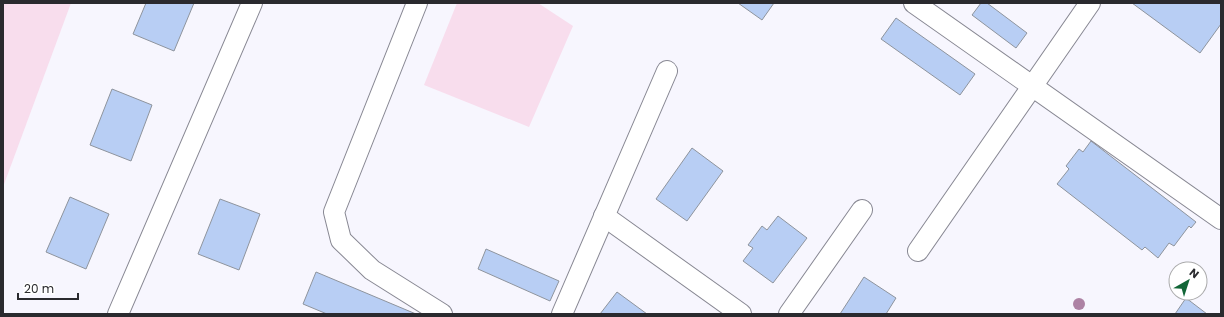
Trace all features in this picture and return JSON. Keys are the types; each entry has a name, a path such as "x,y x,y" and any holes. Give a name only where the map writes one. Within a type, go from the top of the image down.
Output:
{"lane":[{"path":"118,314 252,3"},
{"path":"417,3 334,212 341,240 372,270 442,314"},
{"path":"914,3 934,9 1032,86 1221,219"},
{"path":"918,251 1090,3"},
{"path":"562,314 667,71"},
{"path":"789,314 862,210"},
{"path":"604,216 742,314"}],"shaded area":[{"path":"3,3 71,3 3,187"},
{"path":"457,3 538,3 573,26 529,127 424,85"}],"building":[{"path":"146,3 194,3 174,51 133,34"},
{"path":"738,3 774,3 762,20"},
{"path":"981,3 987,3 1027,33 1016,48 972,15"},
{"path":"1132,3 1221,3 1221,24 1200,53"},
{"path":"896,18 975,74 960,95 881,39"},
{"path":"112,89 152,105 131,161 90,145"},
{"path":"1091,141 1196,222 1191,228 1189,226 1174,246 1169,243 1158,258 1145,247 1142,250 1057,184 1069,169 1066,166 1079,149 1083,152"},
{"path":"692,148 723,171 687,221 656,199"},
{"path":"70,197 109,214 86,269 46,252"},
{"path":"220,199 260,214 239,270 198,254"},
{"path":"778,216 807,238 773,283 743,261 753,248 748,245 762,226 767,230"},
{"path":"486,249 559,281 550,301 478,269"},
{"path":"316,272 416,314 327,314 303,304"},
{"path":"864,277 896,298 886,314 840,314"},
{"path":"617,292 647,314 600,314"},
{"path":"1184,301 1190,301 1207,314 1175,314"}]}
